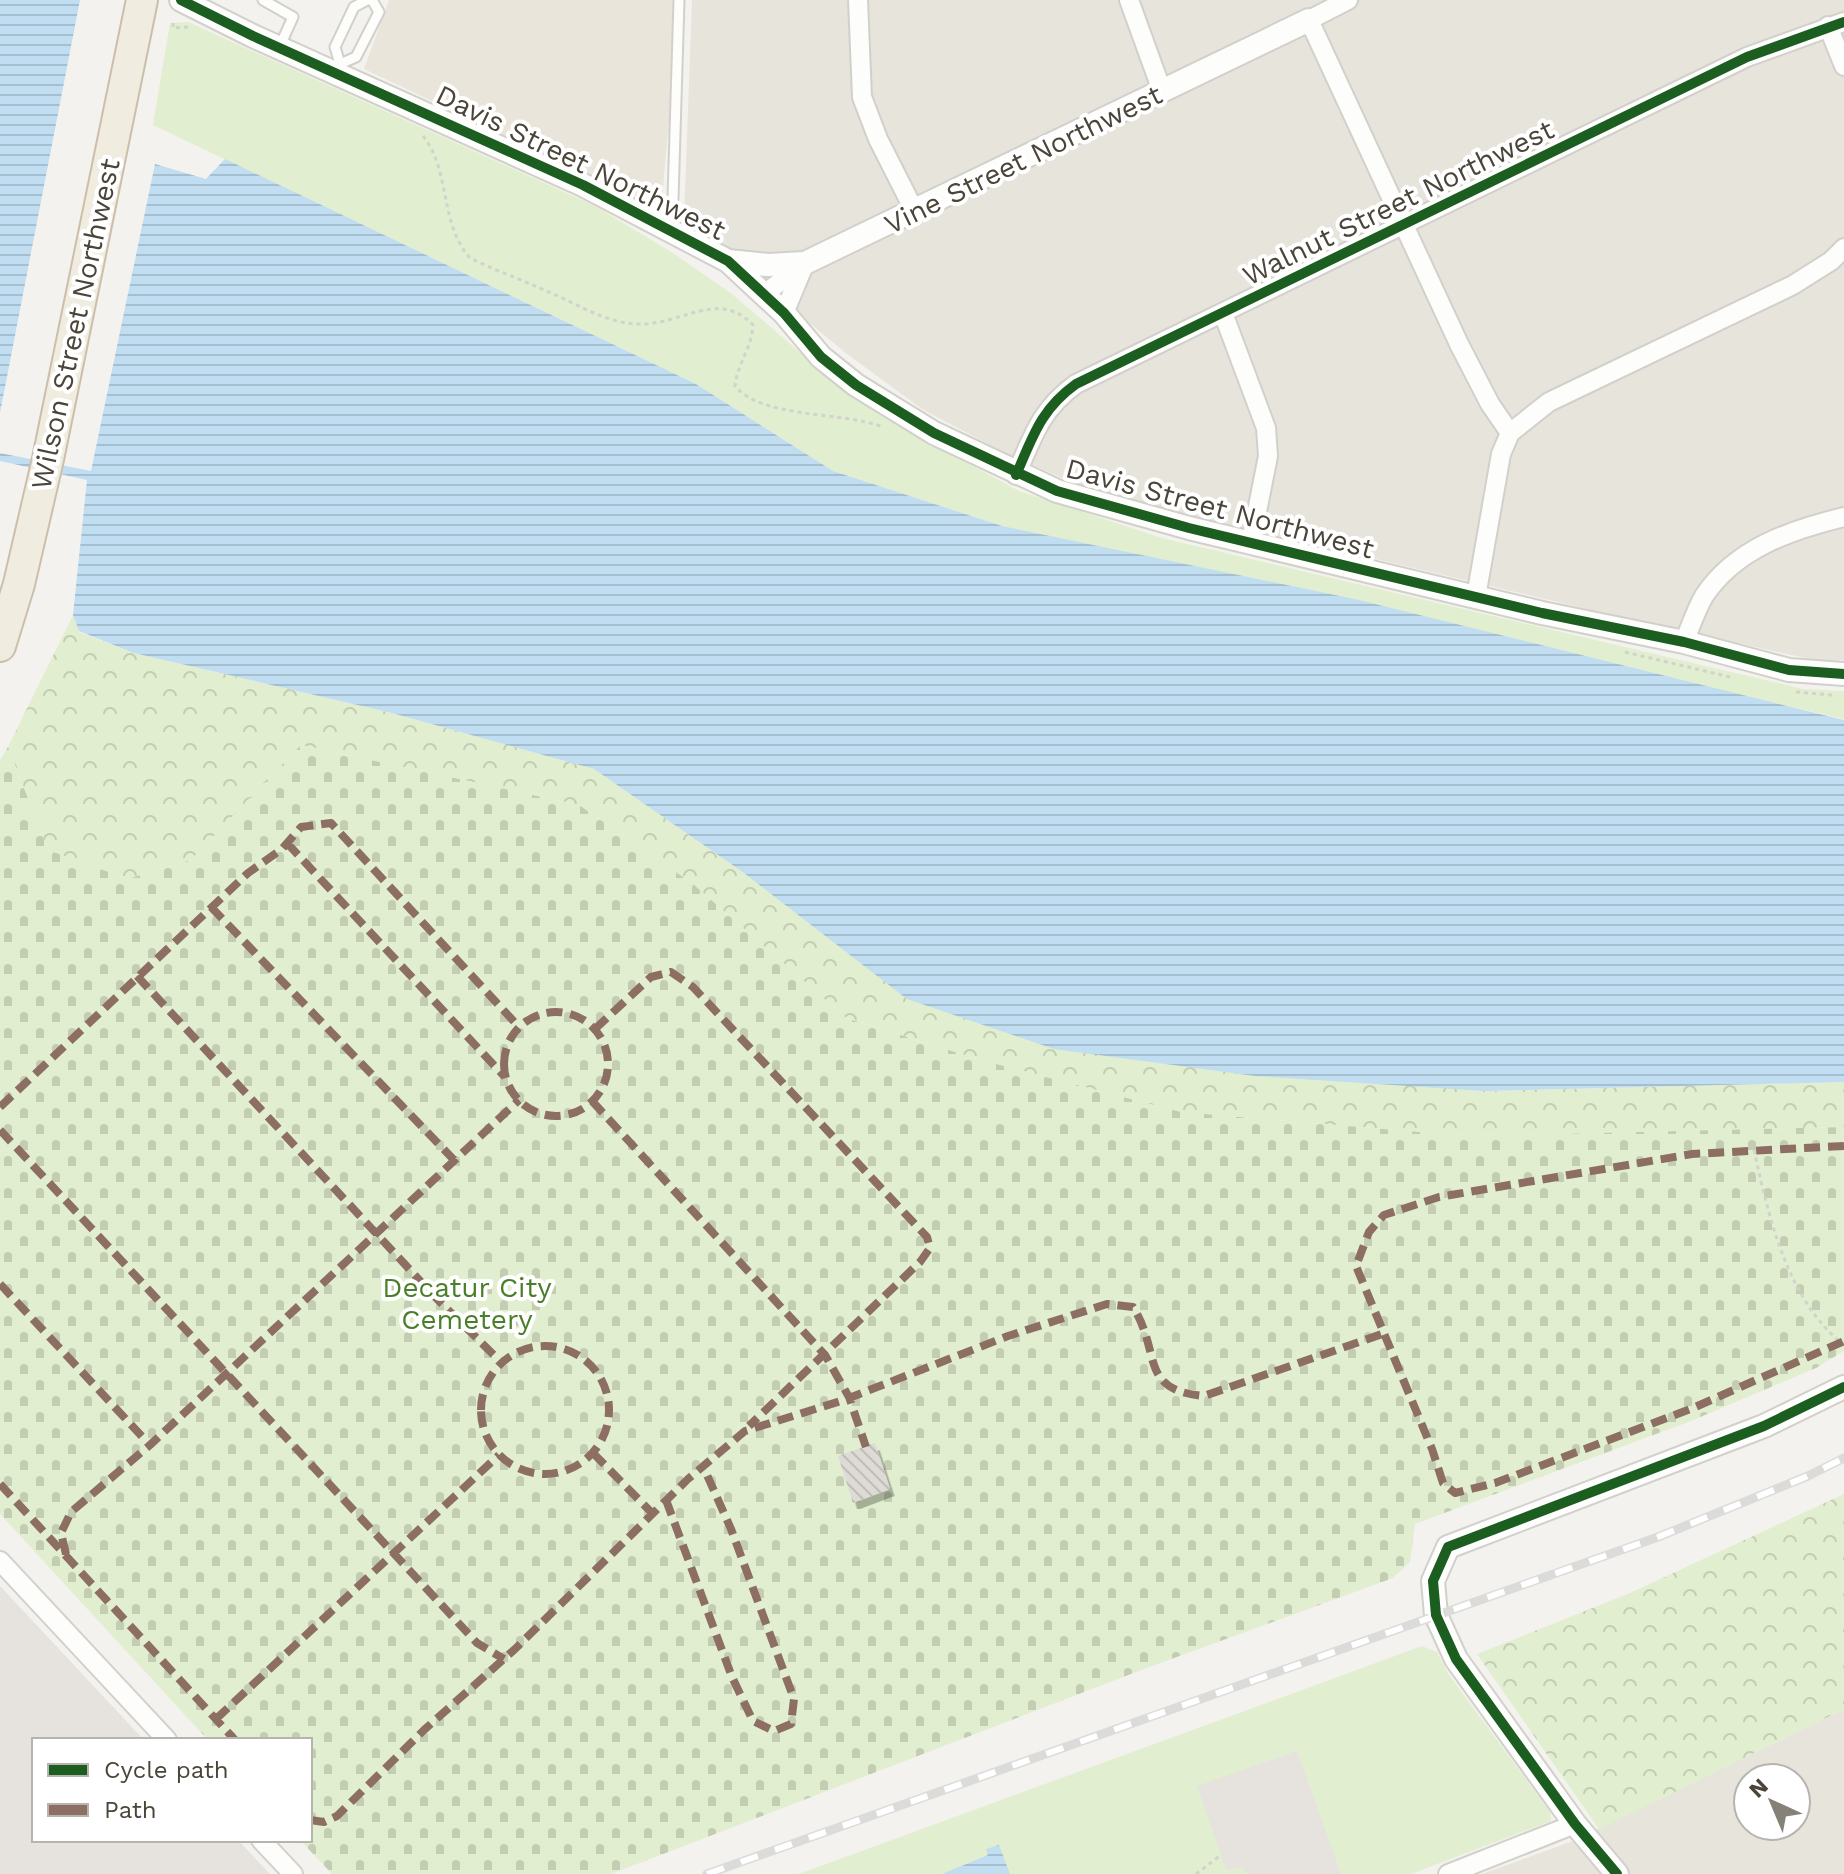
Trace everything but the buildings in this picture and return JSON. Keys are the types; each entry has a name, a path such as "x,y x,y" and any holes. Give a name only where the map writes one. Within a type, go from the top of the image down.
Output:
{"highway":[{"name":"Wilson Street Northwest","path":"0,646 19,584 46,467 142,0"}],"street":[{"name":"Davis Street Northwest","path":"181,0 208,18 279,48 339,68 583,185 728,261 784,313 821,357 856,385 934,433 1016,475 1101,506 1476,597 1684,642 1789,670 1844,674"},
{"path":"858,0 862,97 878,139 914,210"},
{"path":"1129,0 1162,91"},
{"path":"1348,0 1309,20 1403,226 1490,404 1510,433"},
{"name":"Vine Street Northwest","path":"728,261 768,265 805,263 1309,20"},
{"name":"Walnut Street Northwest","path":"1016,475 1043,414 1055,399 1076,384 1747,57 1836,24 1844,66"},
{"path":"1476,597 1501,454 1510,433 1549,402 1793,285 1831,261 1844,248"},
{"path":"763,295 805,263"},
{"path":"784,313 805,263"},
{"path":"1223,313 1266,428 1268,456 1251,542"},
{"path":"1684,642 1703,597 1725,571 1760,545 1803,527 1844,517"},
{"path":"1617,1874 1575,1824 1456,1659 1436,1615 1433,1581 1448,1547 1764,1426 1844,1387"},
{"path":"0,1561 165,1738"},
{"path":"1448,1874 1575,1824"},
{"path":"263,1842 293,1874"}],"lane":[{"path":"263,0 293,17 279,48"},
{"path":"369,0 379,12 356,57 339,68 335,47 354,7 369,0"},
{"path":"666,228 673,199 679,0"}],"path":[{"path":"173,23 173,28 208,18"},
{"path":"414,130 425,137 434,152 447,214 457,244 470,258 607,318 633,324 658,324 716,307 731,307 753,325 748,350 736,373 735,386 742,395 772,407 842,416 883,427"},
{"path":"1622,650 1632,656 1738,679"},
{"path":"1795,692 1844,695"},
{"path":"1754,1150 1779,1246 1807,1304 1844,1345"},
{"path":"1196,1874 1221,1855"}],"shaded area":[{"path":"389,0 680,0 661,209 364,69"},
{"path":"692,0 1844,0 1844,660 1819,661 1647,623 1097,493 1003,452 922,409 847,354 684,219"},
{"path":"0,1586 142,1738 32,1738 32,1842 240,1842 270,1874 0,1874"},
{"path":"1844,1709 1844,1874 1482,1874 1573,1841 1732,1764 1732,1842 1812,1842 1812,1762 1735,1762"},
{"path":"1297,1751 1341,1874 1248,1874 1242,1867 1226,1870 1197,1786"}],"green space":[{"path":"188,22 593,205 670,251 732,294 825,374 900,426 1019,491 1162,538 1803,689 1844,691 1844,719 1002,526 833,471 696,384 153,125 170,23"},
{"path":"73,615 79,632 134,653 392,713 594,769 744,873 1485,1091 1844,1082 1844,1127 1467,1136 1181,1112 977,1059 846,1018 693,884 579,805 301,745 191,860 128,879 48,850 8,747"},
{"name":"Decatur City Cemetery","path":"301,745 579,805 693,884 846,1018 977,1059 1181,1112 1467,1136 1844,1127 1844,1351 1816,1368 1691,1421 1415,1524 1410,1562 1393,1578 1144,1669 611,1874 332,1874 302,1842 312,1842 312,1738 206,1738 0,1514 0,760 8,747 48,850 128,879 191,860"},
{"path":"1844,1494 1844,1709 1599,1829 1477,1654 1630,1593"},
{"path":"1422,1646 1437,1652 1449,1675 1550,1812 1551,1821 1411,1874 799,1874"}],"water":[{"path":"0,0 80,0 0,413"},
{"path":"225,159 696,384 833,471 1002,526 1359,600 1844,720 1844,1082 1485,1091 1255,1076 1054,1049 907,999 744,873 594,769 392,713 134,653 79,631 73,615 87,480 0,461 0,453 91,471 155,164 206,179"},
{"path":"999,1845 1010,1874 942,1874 988,1855 986,1849"}],"railway":[{"path":"707,1874 1658,1537 1808,1476 1844,1458"}],"marked path":[{"path":"0,1107 248,873 282,849 301,827 331,823 519,1027"},
{"path":"287,843 505,1077"},
{"path":"211,907 454,1160"},
{"path":"595,1029 651,977 671,972 693,987 927,1237 930,1248 920,1262 749,1426"},
{"path":"137,976 438,1300 501,1362"},
{"path":"556,1012 576,1016 593,1027 604,1044 608,1064 604,1084 593,1101 576,1112 556,1116 536,1112 519,1101 508,1084 504,1064 508,1044 519,1027 536,1016 556,1012"},
{"path":"66,1554 61,1533 71,1512 150,1445 519,1100"},
{"path":"592,1101 825,1355 849,1397 866,1447"},
{"path":"0,1130 477,1643 504,1659"},
{"path":"1844,1146 1692,1154 1439,1197 1384,1215 1369,1232 1356,1266 1432,1449 1443,1483 1455,1493 1495,1483 1693,1408 1844,1341"},
{"path":"0,1284 150,1445"},
{"path":"312,1820 324,1822 337,1816 424,1730 515,1649 688,1479 745,1431 844,1400 1008,1336 1107,1304 1133,1307 1160,1377 1169,1386 1204,1396 1385,1333"},
{"path":"545,1346 570,1351 590,1365 604,1385 609,1410 604,1435 590,1455 570,1469 545,1474 520,1469 500,1455 486,1435 481,1410 486,1385 500,1365 520,1351 545,1346"},
{"path":"593,1453 653,1514"},
{"path":"216,1719 499,1455"},
{"path":"666,1500 732,1677 753,1721 774,1731 791,1724 794,1699 731,1529 703,1466"},
{"path":"0,1484 233,1738"}],"cycle path":[{"path":"181,0 253,36 583,185 728,261 784,313 821,357 856,385 934,433 1057,491 1189,528 1542,613 1684,642 1789,670 1844,674"},
{"path":"1016,475 1046,413 1076,384 1747,57 1844,22"},
{"path":"1617,1874 1575,1824 1456,1659 1436,1615 1433,1581 1448,1547 1764,1426 1844,1387"}]}
